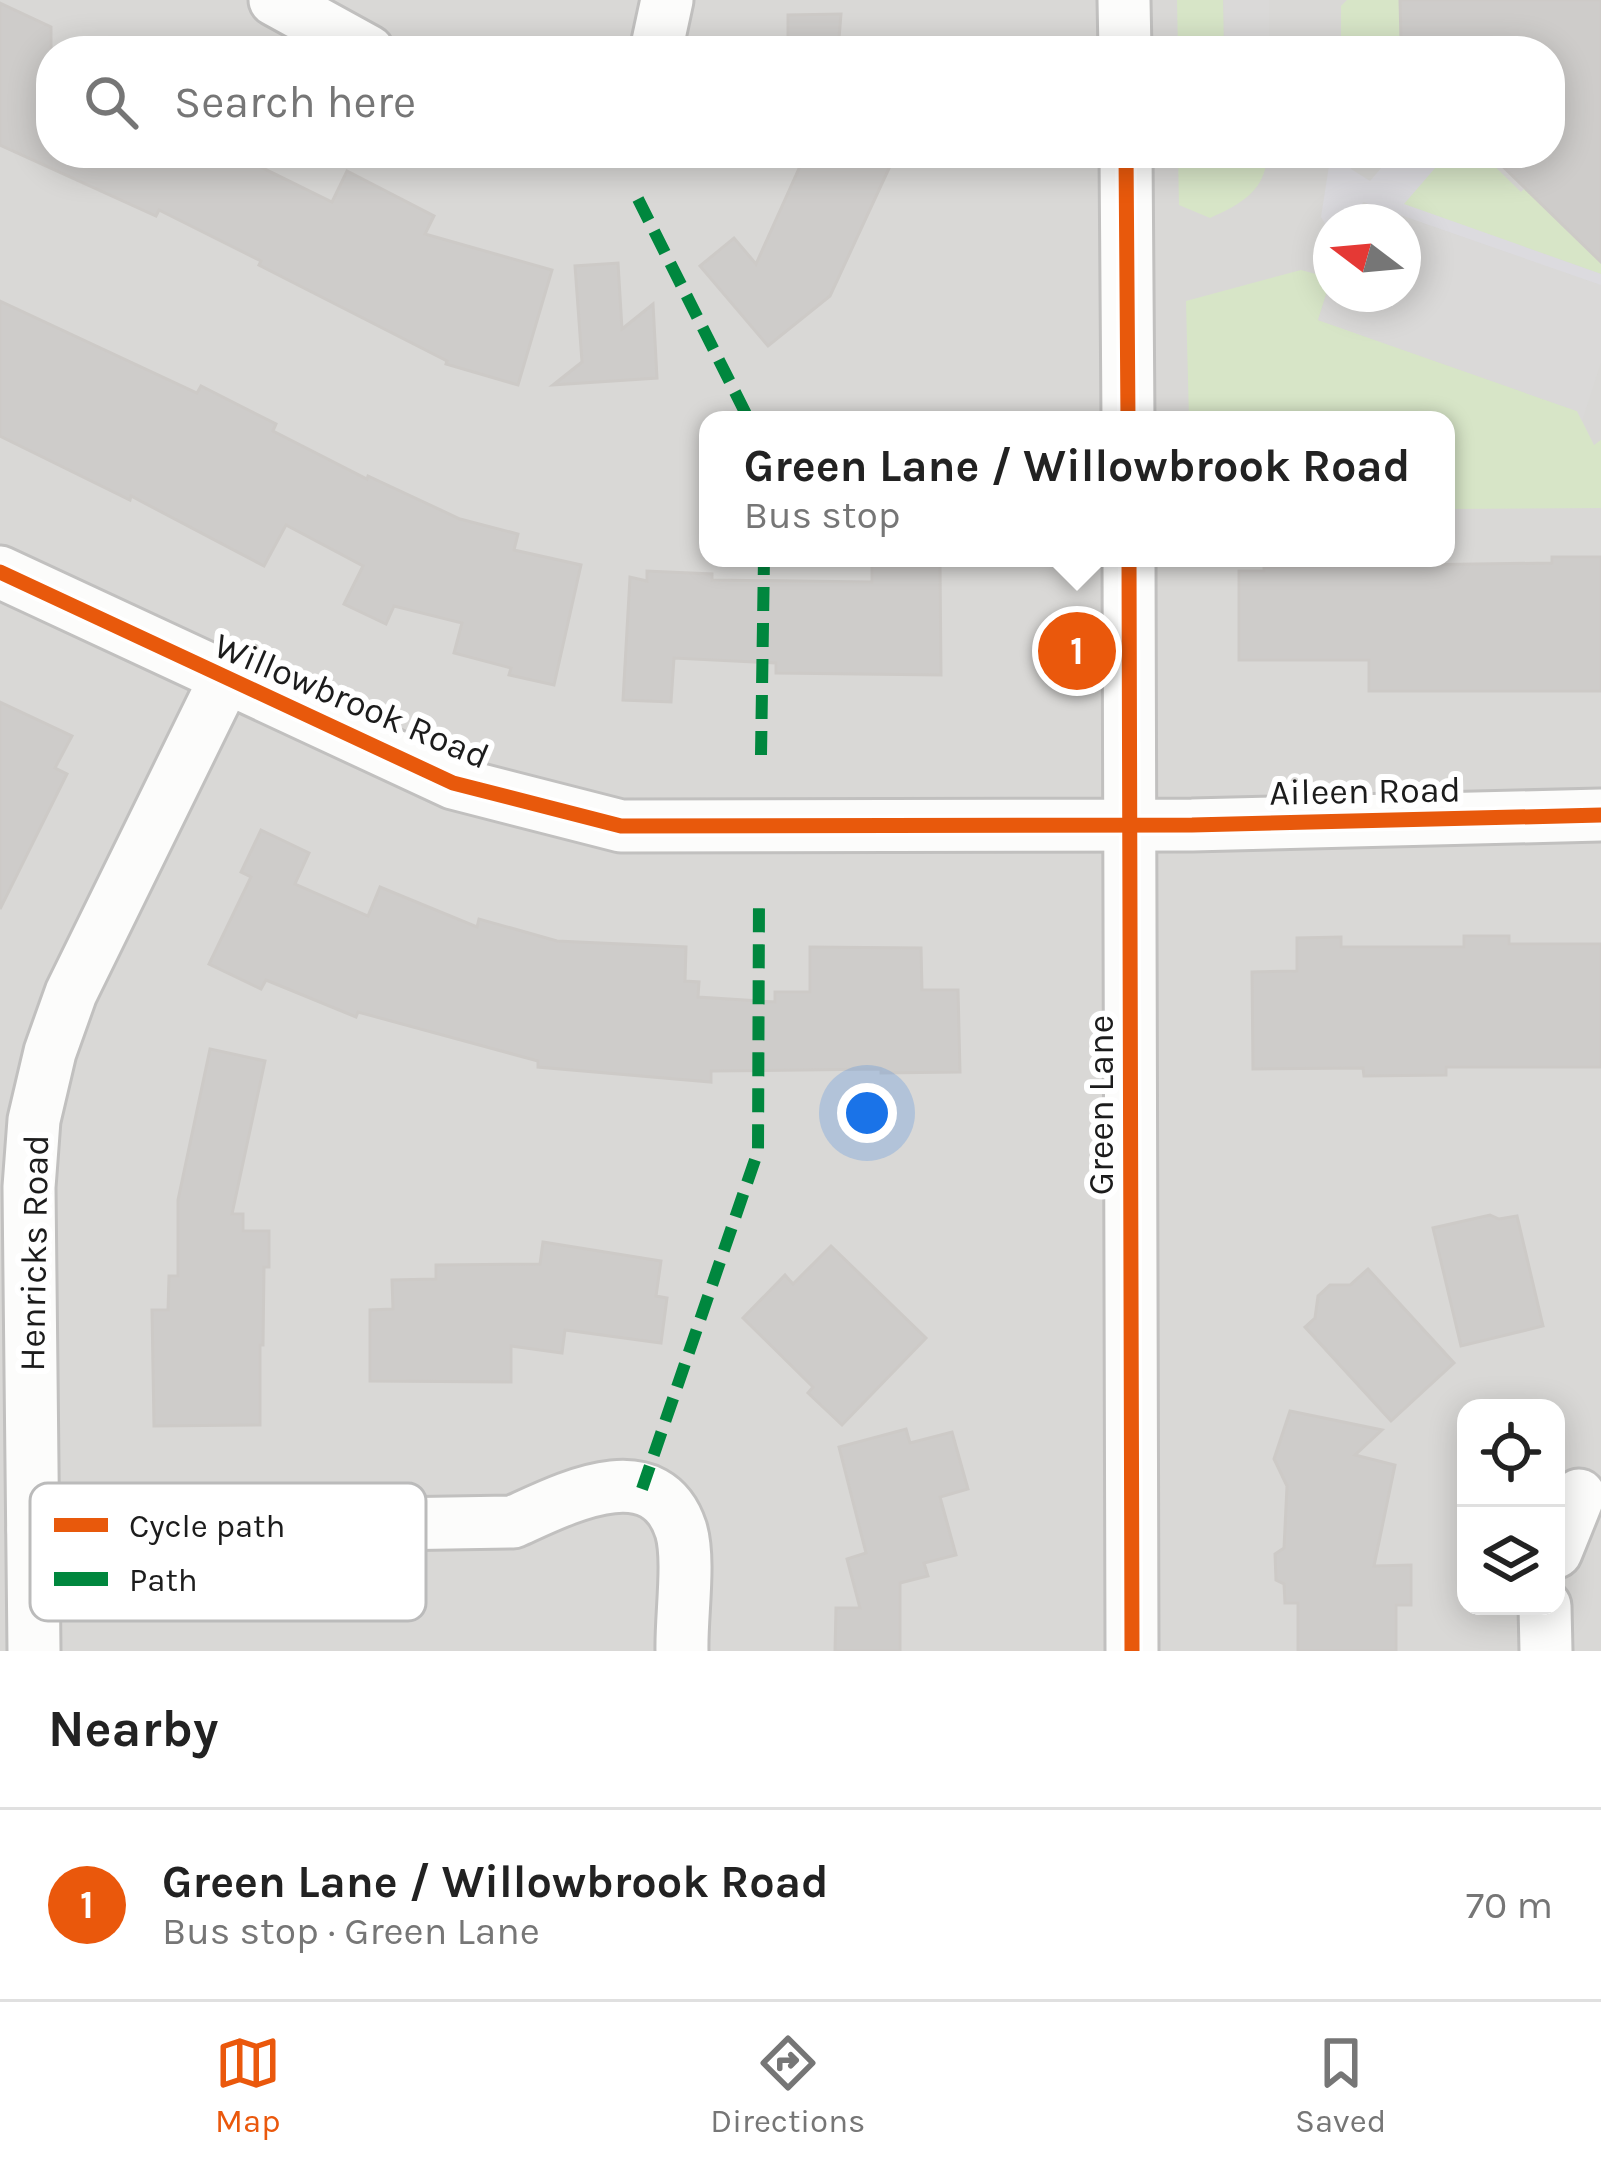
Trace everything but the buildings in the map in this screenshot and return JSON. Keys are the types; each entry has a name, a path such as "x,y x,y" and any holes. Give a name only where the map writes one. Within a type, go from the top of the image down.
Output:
{"street":[{"path":"275,0 341,36"},
{"path":"659,36 667,0"},
{"path":"1124,0 1125,36"},
{"path":"1126,168 1128,411"},
{"name":"Green Lane","path":"1129,567 1132,1651"},
{"name":"Willowbrook Road","path":"0,572 453,783 620,826 1130,825"},
{"name":"Henricks Road","path":"31,1483 15,1184 50,1052 71,994 226,680"},
{"name":"Aileen Road","path":"1130,825 1601,815"},
{"path":"426,1523 513,1522 581,1491 611,1485 666,1500 682,1532 682,1651"},
{"path":"1565,1530 1579,1495"},
{"path":"1545,1615 1546,1651"},
{"name":"Henricks Road","path":"34,1621 34,1651"}],"shaded area":[{"path":"0,0 1601,0 1601,1651 0,1651"},
{"path":"1224,0 1269,0 1269,36 1225,36"},
{"path":"1329,168 1351,168 1370,181 1381,168 1435,168 1404,204 1323,204"},
{"path":"1421,210 1601,274 1601,285 1421,222"},
{"path":"1421,222 1601,285 1601,362 1582,421 1577,411 1318,320 1321,312 1421,312"}],"green space":[{"path":"1177,0 1223,0 1224,36 1178,36"},
{"path":"1347,0 1400,0 1408,36 1341,36 1341,6"},
{"path":"1178,168 1265,168 1257,186 1242,201 1210,218 1179,205"},
{"path":"1435,168 1496,168 1521,192 1525,188 1601,262 1601,274 1421,210 1421,204 1403,204"},
{"path":"1301,270 1313,273 1313,312 1320,312 1318,320 1577,411 1594,445 1601,440 1601,508 1455,509 1455,411 1189,411 1186,301"}],"marked path":[{"path":"638,199 744,411"},
{"path":"761,755 764,567"},
{"path":"642,1489 758,1151 759,898"}],"cycle path":[{"path":"1126,168 1128,411"},
{"path":"1129,567 1132,1651"},
{"path":"0,572 453,783 621,826 1192,825 1601,815"}],"place":[{"name":"Green Lane / Willowbrook Road","path":"1077,651"}]}
